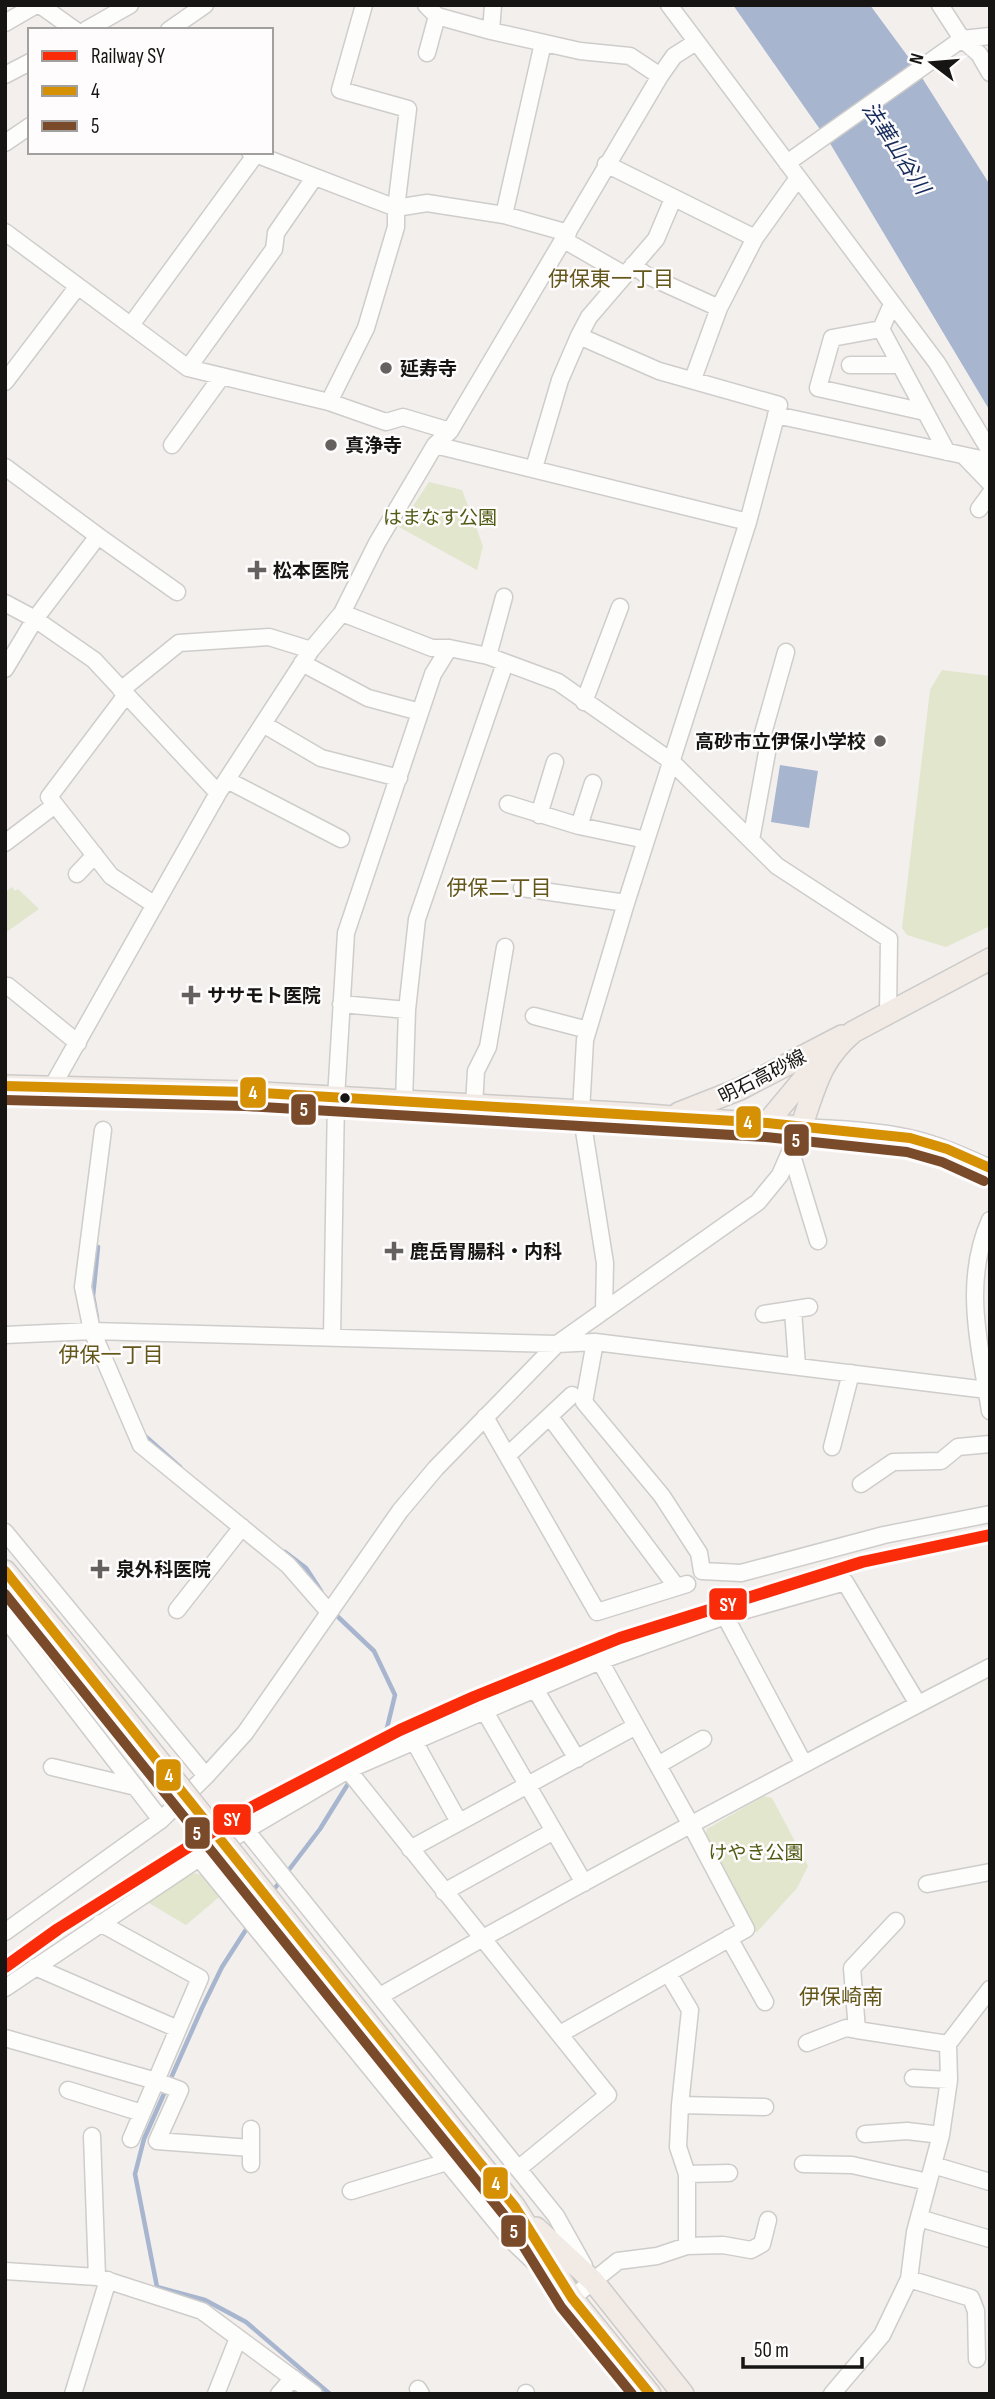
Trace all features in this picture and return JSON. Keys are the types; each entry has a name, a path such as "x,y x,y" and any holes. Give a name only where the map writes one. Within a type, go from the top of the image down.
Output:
{"main road":[{"name":"明石高砂線","path":"6,1084 233,1092 670,1116 801,1127 825,1062 836,1047 853,1032 888,1012 990,959"},
{"name":"明石高砂線","path":"670,1116 740,1089 834,1038 853,1032"},
{"name":"明石高砂線","path":"767,1123 807,1075 825,1062"},
{"path":"5,1571 515,2207 572,2298 650,2394"},
{"path":"515,2207 593,2281 683,2394"}],"street":[{"path":"5,23 38,5 72,28"},
{"path":"90,28 130,5"},
{"path":"173,28 205,5"},
{"path":"329,402 366,328 396,227 408,108 340,90 364,5"},
{"path":"491,31 493,5"},
{"path":"669,5 937,363 990,451"},
{"path":"940,5 962,39 979,54 990,73"},
{"path":"427,53 432,10 491,31 580,51 630,56 660,76"},
{"path":"787,163 962,39 990,37"},
{"path":"52,1087 222,786 307,657 342,613 377,543 435,445 450,431 660,76 674,56 696,42"},
{"path":"504,215 543,43"},
{"path":"5,75 28,63"},
{"path":"5,143 28,127"},
{"path":"131,325 252,154"},
{"path":"255,154 396,208 427,203 504,215 566,237 629,270 719,308"},
{"path":"606,164 755,238"},
{"path":"188,368 274,249 276,233 314,178"},
{"path":"694,379 719,308 755,238 798,178"},
{"path":"534,468 560,380 579,336 589,317 656,239 673,199"},
{"path":"5,232 188,368 329,402 386,422 403,417 450,431"},
{"path":"5,382 78,286"},
{"path":"881,329 892,304"},
{"path":"881,329 947,452"},
{"path":"881,329 832,338 818,388 925,412"},
{"path":"579,336 659,371 779,405 748,522 585,1040 580,1112 605,1263 604,1311"},
{"path":"850,365 900,365"},
{"path":"172,445 222,376"},
{"path":"776,415 990,461"},
{"path":"435,445 748,522"},
{"path":"964,456 990,483"},
{"path":"5,467 177,592"},
{"path":"979,509 990,494"},
{"path":"5,669 35,619 98,536"},
{"path":"488,656 504,597"},
{"path":"5,603 35,619 94,660 123,693 222,786 341,839"},
{"path":"584,702 620,607"},
{"path":"342,613 432,648 449,648 488,656 558,682 671,761 777,866 889,939 888,1012"},
{"path":"155,905 111,876 49,797 123,693 179,643 269,637 307,657 368,698 420,712"},
{"path":"332,1338 336,1098 346,933 433,674 449,648"},
{"path":"751,840 768,747 762,737 786,652"},
{"path":"404,1102 407,1010 416,919 505,663"},
{"path":"263,724 321,758 399,778"},
{"path":"539,815 555,762"},
{"path":"579,826 593,783"},
{"path":"5,843 55,804"},
{"path":"508,804 579,826 646,840"},
{"path":"77,874 95,855"},
{"path":"522,888 626,903"},
{"path":"474,1106 476,1071 488,1046 505,947"},
{"path":"8,986 78,1043"},
{"path":"341,1004 407,1010"},
{"path":"534,1016 588,1030"},
{"path":"5,1932 161,1820 206,1776 244,1733 400,1511 436,1468 557,1344 758,1202 780,1175 801,1127 877,1132 910,1138 947,1149 990,1168"},
{"path":"103,1130 83,1287 92,1331 141,1445 288,1564 329,1612"},
{"path":"791,1152 818,1241"},
{"path":"990,1220 977,1260 973,1289 990,1411"},
{"path":"764,1314 809,1307"},
{"path":"793,1310 797,1366"},
{"path":"5,1335 92,1331 557,1344 595,1342 987,1390"},
{"path":"595,1342 584,1402 662,1496 699,1553 702,1572 741,1573 884,1535 990,1514"},
{"path":"832,1447 851,1373"},
{"path":"508,1455 572,1395"},
{"path":"485,1417 597,1612 681,1585 551,1417"},
{"path":"861,1483 893,1462 941,1461 958,1447 990,1444"},
{"path":"177,1610 242,1527"},
{"path":"5,1532 206,1776"},
{"path":"5,1988 199,1858 348,1770 600,1661 725,1616 845,1582 918,1704"},
{"path":"725,1616 804,1764"},
{"path":"5,1618 161,1820"},
{"path":"560,2034 746,1929 600,1661"},
{"path":"380,1996 804,1764 990,1667"},
{"path":"535,1689 577,1759"},
{"path":"484,1710 584,1883"},
{"path":"410,1849 636,1726"},
{"path":"658,1765 703,1739"},
{"path":"414,1741 459,1822"},
{"path":"52,1767 136,1787"},
{"path":"348,1770 608,2095 517,2169"},
{"path":"245,1829 556,2216 593,2281"},
{"path":"444,1892 554,1831"},
{"path":"199,1858 509,2238 572,2298 618,2261 657,2256 687,2246 723,2245 751,2250 762,2244 768,2220"},
{"path":"928,1884 990,1872"},
{"path":"857,2030 852,1968 896,1921"},
{"path":"100,1923 200,1979 131,2139"},
{"path":"729,1938 765,2002"},
{"path":"35,1967 178,2029"},
{"path":"668,1973 690,2010 678,2147 687,2174 687,2246"},
{"path":"832,2394 882,2335 909,2280 919,2218 941,2135 949,2080 948,2044 990,1989"},
{"path":"807,2043 846,2028 948,2044"},
{"path":"5,2038 180,2090 157,2141 251,2156 251,2129"},
{"path":"913,2077 949,2080"},
{"path":"68,2090 142,2113"},
{"path":"680,2105 765,2107"},
{"path":"865,2134 907,2131 941,2135"},
{"path":"73,2394 103,2279 92,2136"},
{"path":"351,2191 447,2162"},
{"path":"803,2164 837,2171 852,2165 928,2182"},
{"path":"933,2165 990,2182"},
{"path":"687,2174 729,2173"},
{"path":"919,2218 990,2239"},
{"path":"5,2271 103,2279 202,2311 314,2394"},
{"path":"909,2280 971,2298 976,2311 976,2359"},
{"path":"216,2394 238,2338"},
{"path":"80,2371 96,2377"},
{"path":"279,2394 293,2378"}],"green space":[{"name":"はまなす公園","path":"429,482 462,490 483,546 477,570 399,527"},
{"path":"942,670 990,676 990,926 946,947 907,935 902,928 930,690"},
{"path":"12,887 15,891 18,889 39,909 5,933 5,892"},
{"name":"けやき公園","path":"764,1796 772,1798 808,1866 797,1888 756,1933 705,1838 707,1829"},
{"path":"189,1872 202,1875 219,1897 186,1925 144,1900"}],"water":[{"name":"法華山谷川","path":"733,5 870,5 912,62 990,185 990,411 831,145"},
{"path":"780,765 818,771 809,828 771,822"}],"waterway":[{"path":"97,1318 93,1296 98,1247"},
{"path":"145,1436 180,1467"},
{"path":"285,1552 306,1568 321,1591"},
{"path":"335,1614 374,1651 395,1695 387,1728 369,1755"},
{"path":"272,1892 320,1829 351,1779"},
{"path":"254,1918 265,1902"},
{"path":"249,1925 222,1967 202,2008 144,2139 135,2174 157,2287 205,2300 246,2322 330,2394"}],"rail line":[{"name":"SY","path":"5,1967 58,1929 252,1807 400,1730 474,1697 620,1638 862,1562 990,1535"}],"transit line":[{"name":"4","path":"5,1086 246,1092 767,1123 910,1138 947,1149 990,1168"},
{"name":"5","path":"5,1100 245,1106 766,1137 907,1152 942,1162 984,1181"},
{"name":"4","path":"5,1571 515,2207 572,2298 650,2394"},
{"name":"5","path":"5,1594 504,2215 561,2307 632,2394"}],"place":[{"name":"延寿寺","path":"386,368"},
{"name":"真浄寺","path":"331,445"},
{"name":"松本医院","path":"257,570"},
{"name":"高砂市立伊保小学校","path":"880,741"},
{"name":"ササモト医院","path":"191,995"},
{"name":"鹿岳胃腸科・内科","path":"394,1251"},
{"name":"泉外科医院","path":"100,1569"}],"district":[{"name":"伊保東一丁目","path":"611,279"},
{"name":"伊保二丁目","path":"499,888"},
{"name":"伊保一丁目","path":"111,1355"},
{"name":"伊保崎南","path":"841,1997"}]}
